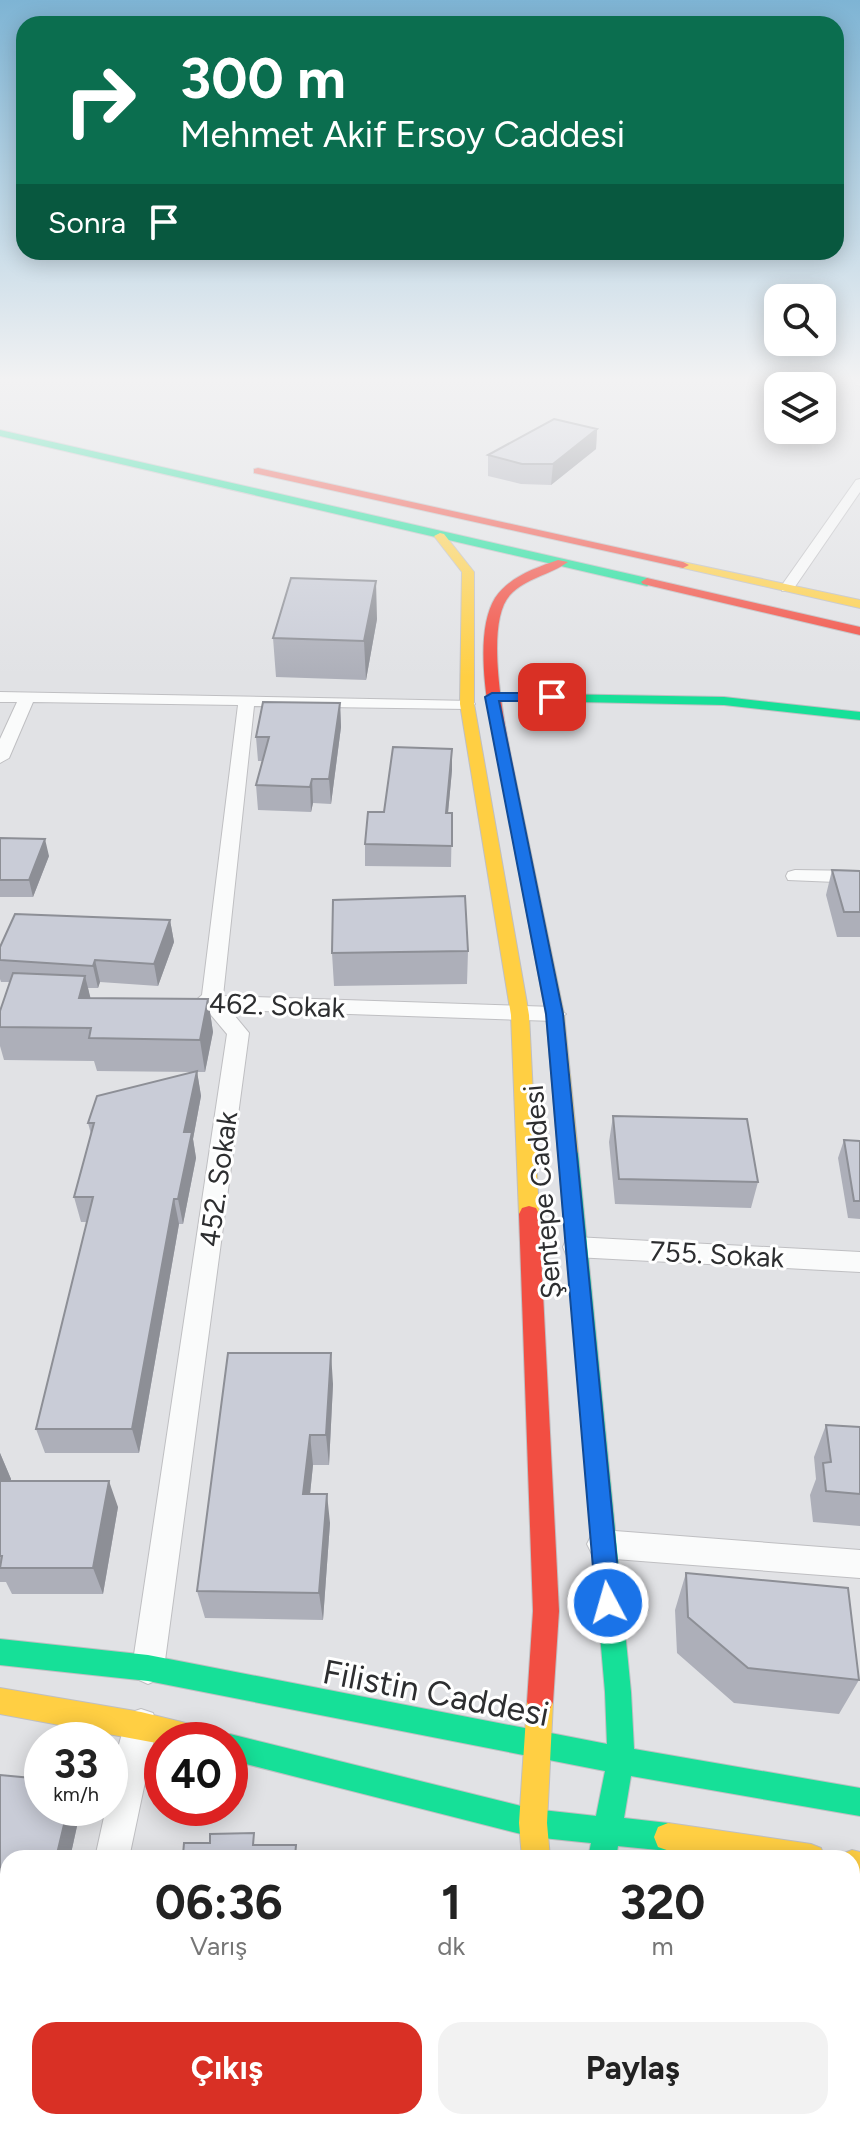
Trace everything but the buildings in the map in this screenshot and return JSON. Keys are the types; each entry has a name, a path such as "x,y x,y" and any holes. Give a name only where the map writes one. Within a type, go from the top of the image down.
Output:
{"street":[{"path":"194,478 860,631"},
{"path":"292,478 860,604"},
{"path":"787,588 860,483"},
{"path":"440,536 468,572 467,704 520,1015 546,1611 533,1823 535,1850"},
{"name":"Şentepe Caddesi","path":"562,562 531,575 498,601 494,611 492,697 555,1014 621,1759 604,1850"},
{"path":"0,697 467,704"},
{"path":"492,697 581,697 797,707 860,716"},
{"path":"0,758 26,699"},
{"path":"212,1002 247,699"},
{"path":"795,876 860,877"},
{"name":"462. Sokak","path":"182,1001 555,1014"},
{"name":"452. Sokak","path":"148,1668 238,1033 212,1002"},
{"name":"755. Sokak","path":"575,1247 860,1262"},
{"path":"602,1544 860,1564"},
{"name":"Filistin Caddesi","path":"0,1652 148,1668 538,1746 860,1802"},
{"path":"0,1701 144,1726"},
{"path":"114,1850 141,1725"},
{"path":"248,1752 533,1823 609,1829 755,1850"}],"traffic: fast":[{"path":"197,478 647,582"},
{"path":"492,697 724,701 860,716"},
{"path":"568,1152 618,1692 621,1759 604,1850"},
{"path":"0,1652 148,1668 538,1746 860,1802"},
{"path":"248,1752 533,1823 668,1837"}],"traffic: slow":[{"path":"440,536 468,572 467,704 520,1015 529,1214"},
{"path":"683,565 860,604"},
{"path":"508,776 555,1014 568,1152"},
{"path":"0,1701 144,1726"},
{"path":"535,1850 533,1823 540,1702"},
{"path":"668,1837 757,1850"}],"traffic: jam":[{"path":"291,478 683,565"},
{"path":"508,776 493,685 491,635 494,615 500,600 512,586 562,562"},
{"path":"647,582 860,631"},
{"path":"529,1214 546,1611 540,1702"}],"route":[{"path":"552,697 492,697 555,1014 608,1603"}]}
